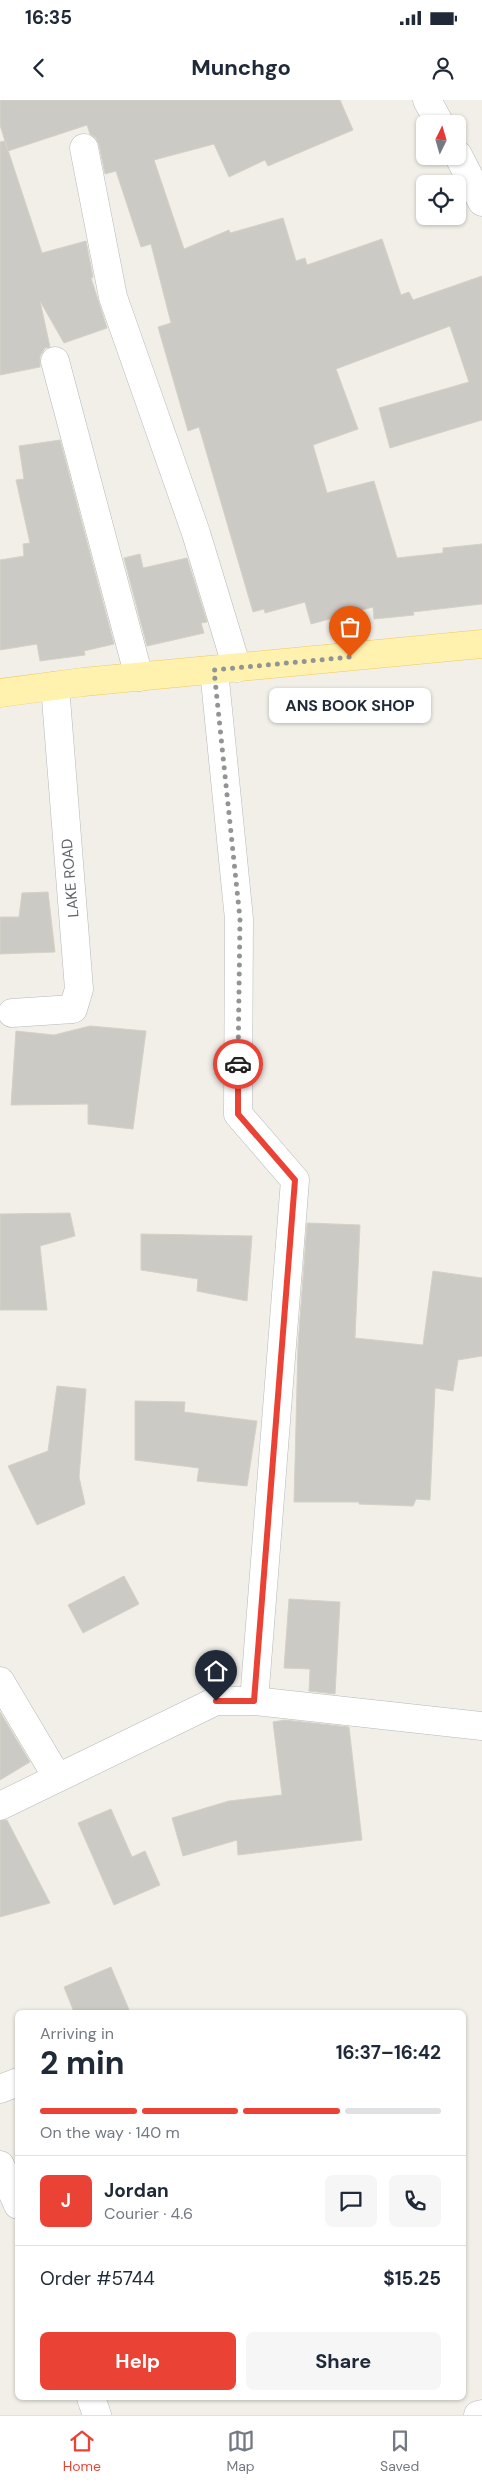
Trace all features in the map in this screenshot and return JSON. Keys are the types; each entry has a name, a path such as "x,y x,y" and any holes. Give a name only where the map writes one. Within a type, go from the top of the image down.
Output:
{"main road":[{"path":"0,693 139,677 482,644"}],"street":[{"path":"428,100 436,115"},
{"path":"84,148 113,297 196,533 225,669 240,919 238,1114 295,1180 254,1701"},
{"path":"464,165 480,194"},
{"path":"55,361 139,677"},
{"name":"LAKE ROAD","path":"12,1013 73,1009 79,989 55,686"},
{"path":"0,1681 57,1777"},
{"path":"0,1806 216,1701 254,1701 482,1726"},
{"path":"0,2089 15,2083"},
{"path":"0,2164 15,2198"},
{"path":"92,2400 97,2415"},
{"path":"478,2415 482,2414"}],"building":[{"path":"0,100 340,100 353,130 268,166 265,160 229,177 214,144 154,160 184,249 229,230 230,233 283,218 296,261 305,258 307,265 382,239 401,295 409,292 413,300 482,276 482,420 390,448 379,408 469,382 450,326 336,369 358,429 313,445 327,493 374,481 397,558 443,553 443,548 482,544 482,604 413,612 414,615 374,619 373,607 311,624 305,602 265,613 264,609 253,612 199,427 188,431 158,327 171,323 151,244 141,247 116,171 105,174 99,145 96,138 90,134 87,125 8,151 0,125"},
{"path":"5,141 42,253 86,241 93,277 91,278 107,328 64,343 40,301 50,347 45,348 40,356 40,367 0,375 0,142"},
{"path":"60,440 114,644 84,651 85,655 40,661 37,644 0,650 0,560 24,556 23,544 30,543 16,480 24,479 19,446"},
{"path":"140,554 143,568 187,558 207,622 201,623 204,633 147,646 124,558"},
{"path":"48,892 55,952 0,954 0,917 19,917 22,893"},
{"path":"90,1026 146,1031 133,1129 88,1124 88,1104 11,1105 16,1031 54,1035"},
{"path":"70,1213 75,1236 40,1246 47,1310 0,1310 0,1214"},
{"path":"307,1223 360,1225 355,1338 423,1345 433,1271 482,1278 482,1356 458,1360 453,1391 435,1388 430,1500 416,1499 413,1506 359,1504 359,1502 294,1502 298,1346"},
{"path":"141,1234 252,1236 247,1301 197,1291 198,1279 141,1270"},
{"path":"57,1386 86,1389 79,1477 85,1504 37,1525 8,1466 48,1451"},
{"path":"135,1401 185,1402 184,1412 257,1421 247,1486 197,1481 199,1468 135,1460"},
{"path":"124,1576 139,1604 83,1633 68,1605"},
{"path":"289,1599 340,1602 335,1694 309,1691 310,1669 284,1668"},
{"path":"0,1712 30,1762 0,1780"},
{"path":"285,1720 349,1727 362,1840 238,1855 237,1840 183,1856 172,1818 229,1801 282,1795 273,1722"},
{"path":"111,1809 132,1857 145,1851 160,1885 114,1905 78,1823"},
{"path":"7,1820 50,1903 0,1917 0,1821"},
{"path":"111,1967 129,2010 73,2010 64,1987"}],"way so far":[{"path":"238,1064 240,919 214,670 350,657"}],"place":[{"name":"ANS BOOK SHOP","path":"350,657"}],"route":[{"path":"216,1701 254,1701 295,1180 238,1114 238,1064"}]}
